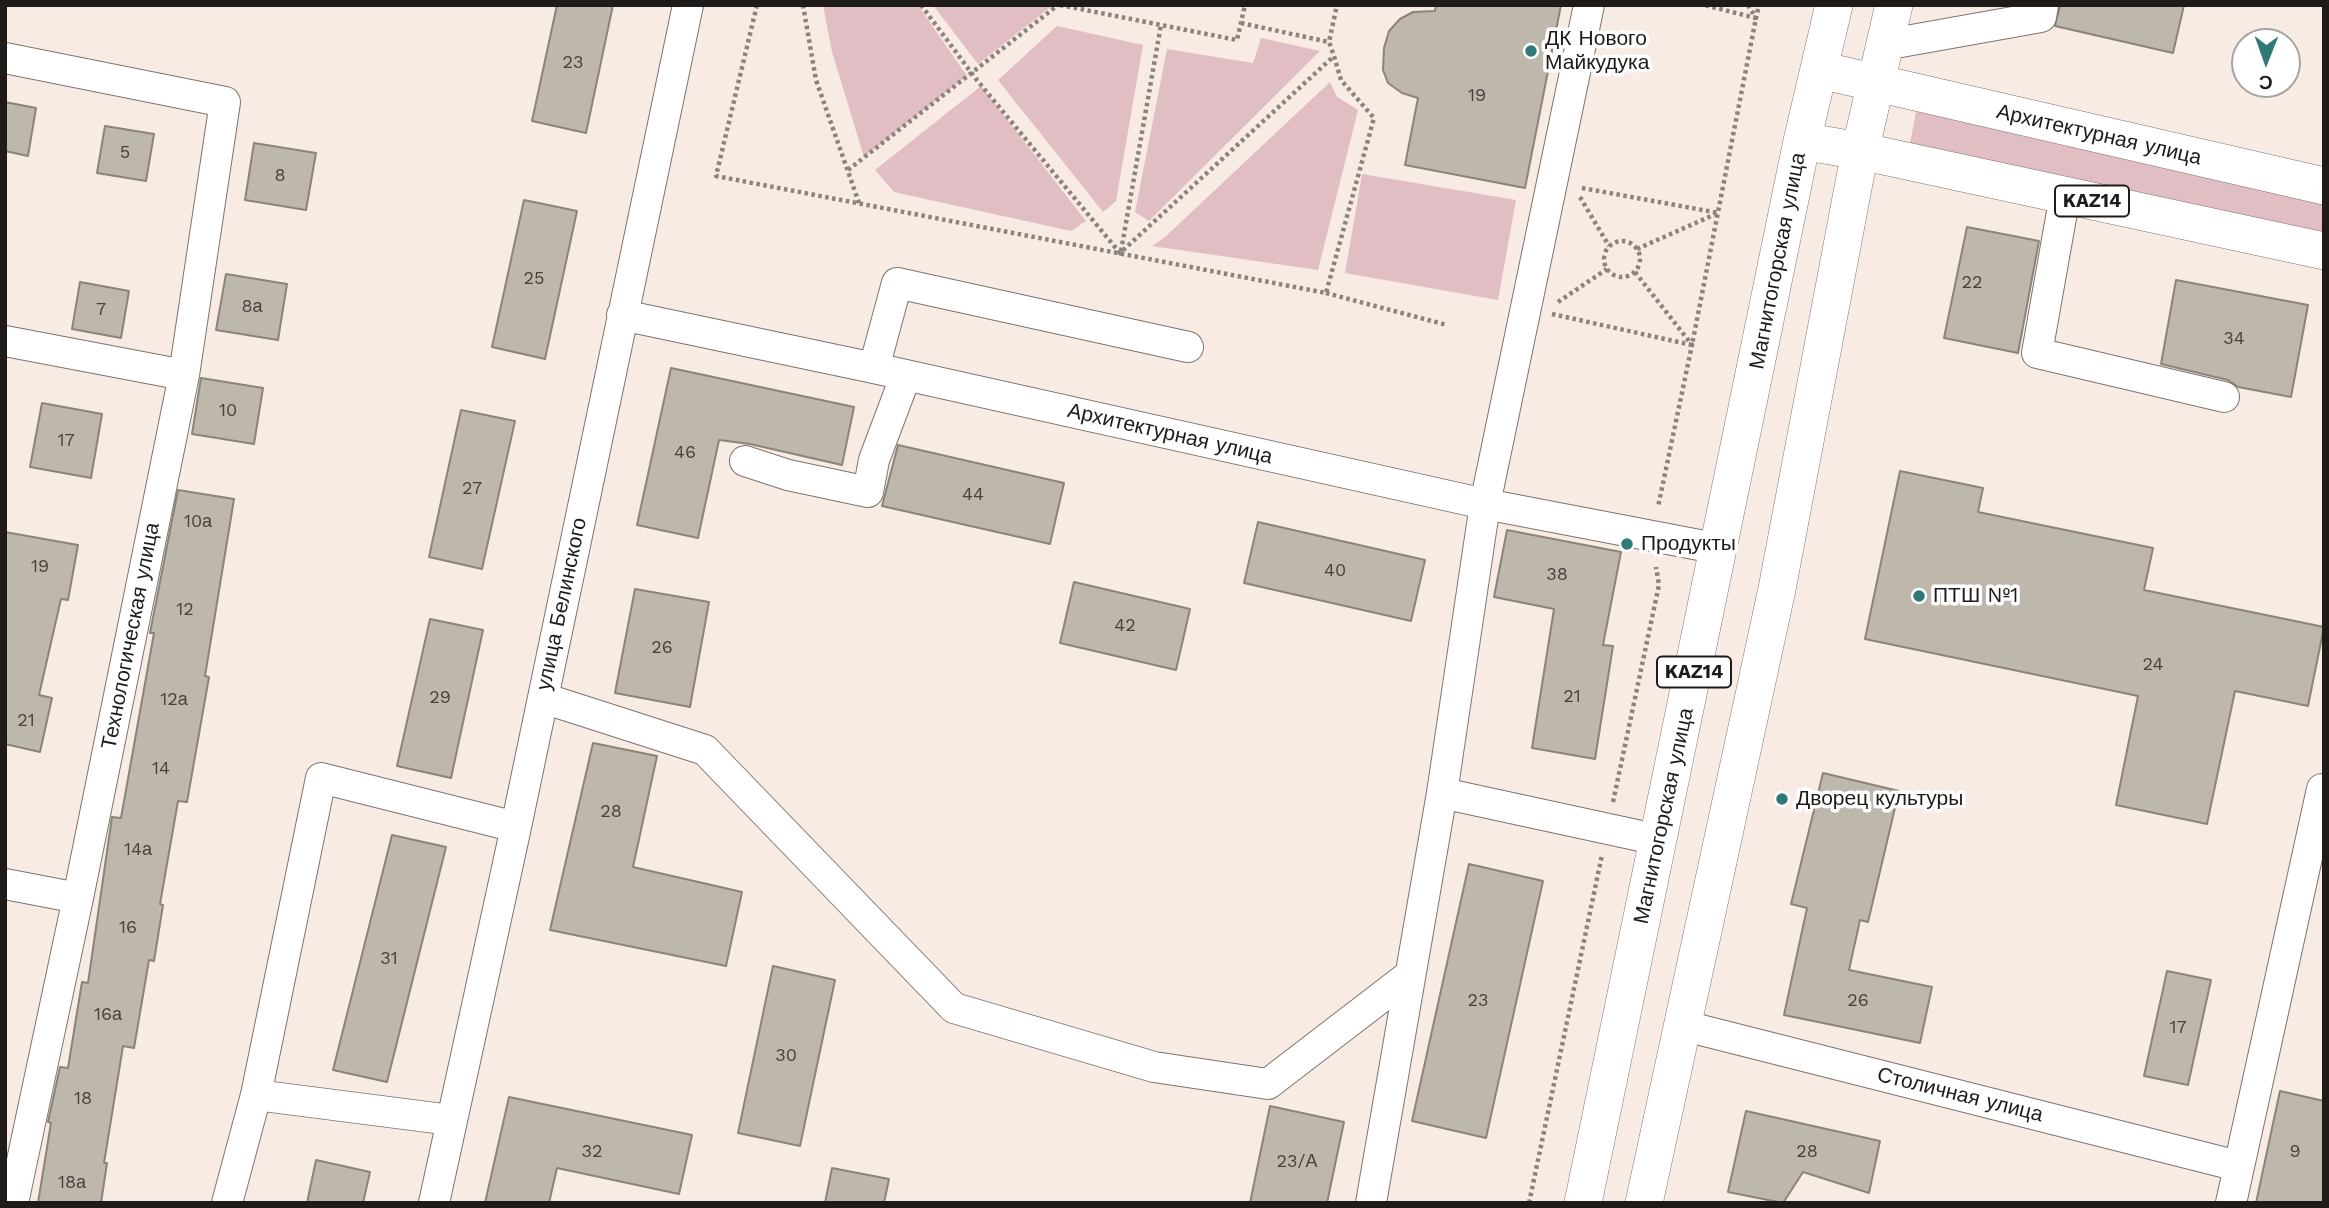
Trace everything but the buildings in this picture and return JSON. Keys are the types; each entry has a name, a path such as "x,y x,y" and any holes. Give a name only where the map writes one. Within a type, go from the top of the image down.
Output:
{"main road":[{"name":"Магнитогорская улица","path":"1583,1203 1802,141 1821,70 1834,5"},
{"path":"1821,70 1874,83 1894,5"},
{"name":"KAZ14","path":"1644,1203 1777,589 1874,83"},
{"name":"Архитектурная улица","path":"1874,83 2324,186"},
{"name":"Магнитогорская улица","path":"1802,141 1860,151"},
{"name":"KAZ14","path":"1860,151 2324,251"}],"street":[{"name":"улица Белинского","path":"434,1203 516,827 688,5"},
{"path":"1371,1203 1442,793 1485,504 1589,5"},
{"path":"1884,46 2041,17 2043,5"},
{"name":"Технологическая улица","path":"5,58 225,102 184,375 13,1203"},
{"path":"2065,195 2037,353 2224,397"},
{"path":"874,368 897,283 1188,347"},
{"name":"Архитектурная улица","path":"622,315 906,375 1485,504 1720,549"},
{"path":"5,341 184,375"},
{"path":"745,461 788,475 868,492 874,460 906,375"},
{"path":"543,698 705,751 954,1008 1154,1067 1268,1084 1410,975"},
{"path":"226,1203 256,1095 321,778 516,827"},
{"path":"2231,1203 2322,789 2324,790"},
{"path":"1442,793 1658,840"},
{"path":"5,884 78,898"},
{"name":"Столичная улица","path":"1682,1025 2238,1166"},
{"path":"256,1095 451,1120"}],"path":[{"path":"757,5 716,176 1326,293 1447,325"},
{"path":"803,5 816,80 860,204"},
{"path":"921,5 972,73 1120,254"},
{"path":"848,170 1059,5 1237,40 1245,5"},
{"path":"1326,293 1374,118 1341,80 1329,42 1337,5"},
{"path":"1704,5 1756,18"},
{"path":"1748,5 1756,18"},
{"path":"1611,814 1659,585 1652,536 1759,5"},
{"path":"1241,23 1329,42"},
{"path":"1120,254 1161,25"},
{"path":"1120,254 1334,56"},
{"path":"1609,247 1574,187 1719,213"},
{"path":"1637,250 1719,213"},
{"path":"1616,242 1632,243 1637,250 1640,257 1635,272 1620,277 1612,275 1607,269 1605,253 1616,242"},
{"path":"1607,269 1544,312 1692,345"},
{"path":"1635,272 1692,345"},
{"path":"1529,1203 1602,854"}],"shaded area":[{"path":"823,5 918,5 967,76 864,157 832,52"},
{"path":"933,5 1053,5 978,64"},
{"path":"1057,26 1143,45 1116,201 1103,212 998,80"},
{"path":"1261,38 1320,51 1149,221 1135,212 1167,49 1253,63"},
{"path":"1330,82 1337,97 1358,110 1318,270 1152,246 1165,237"},
{"path":"981,86 1086,221 1071,231 894,192 875,170"},
{"path":"1917,107 2324,196 2324,238 1909,148"},
{"path":"1362,174 1516,200 1498,300 1345,273"}],"place":[{"name":"ДК Нового Майкудука","path":"1531,51"},
{"name":"Продукты","path":"1627,544"},
{"name":"ПТШ №1","path":"1919,596"},
{"name":"Дворец культуры","path":"1782,799"}]}
